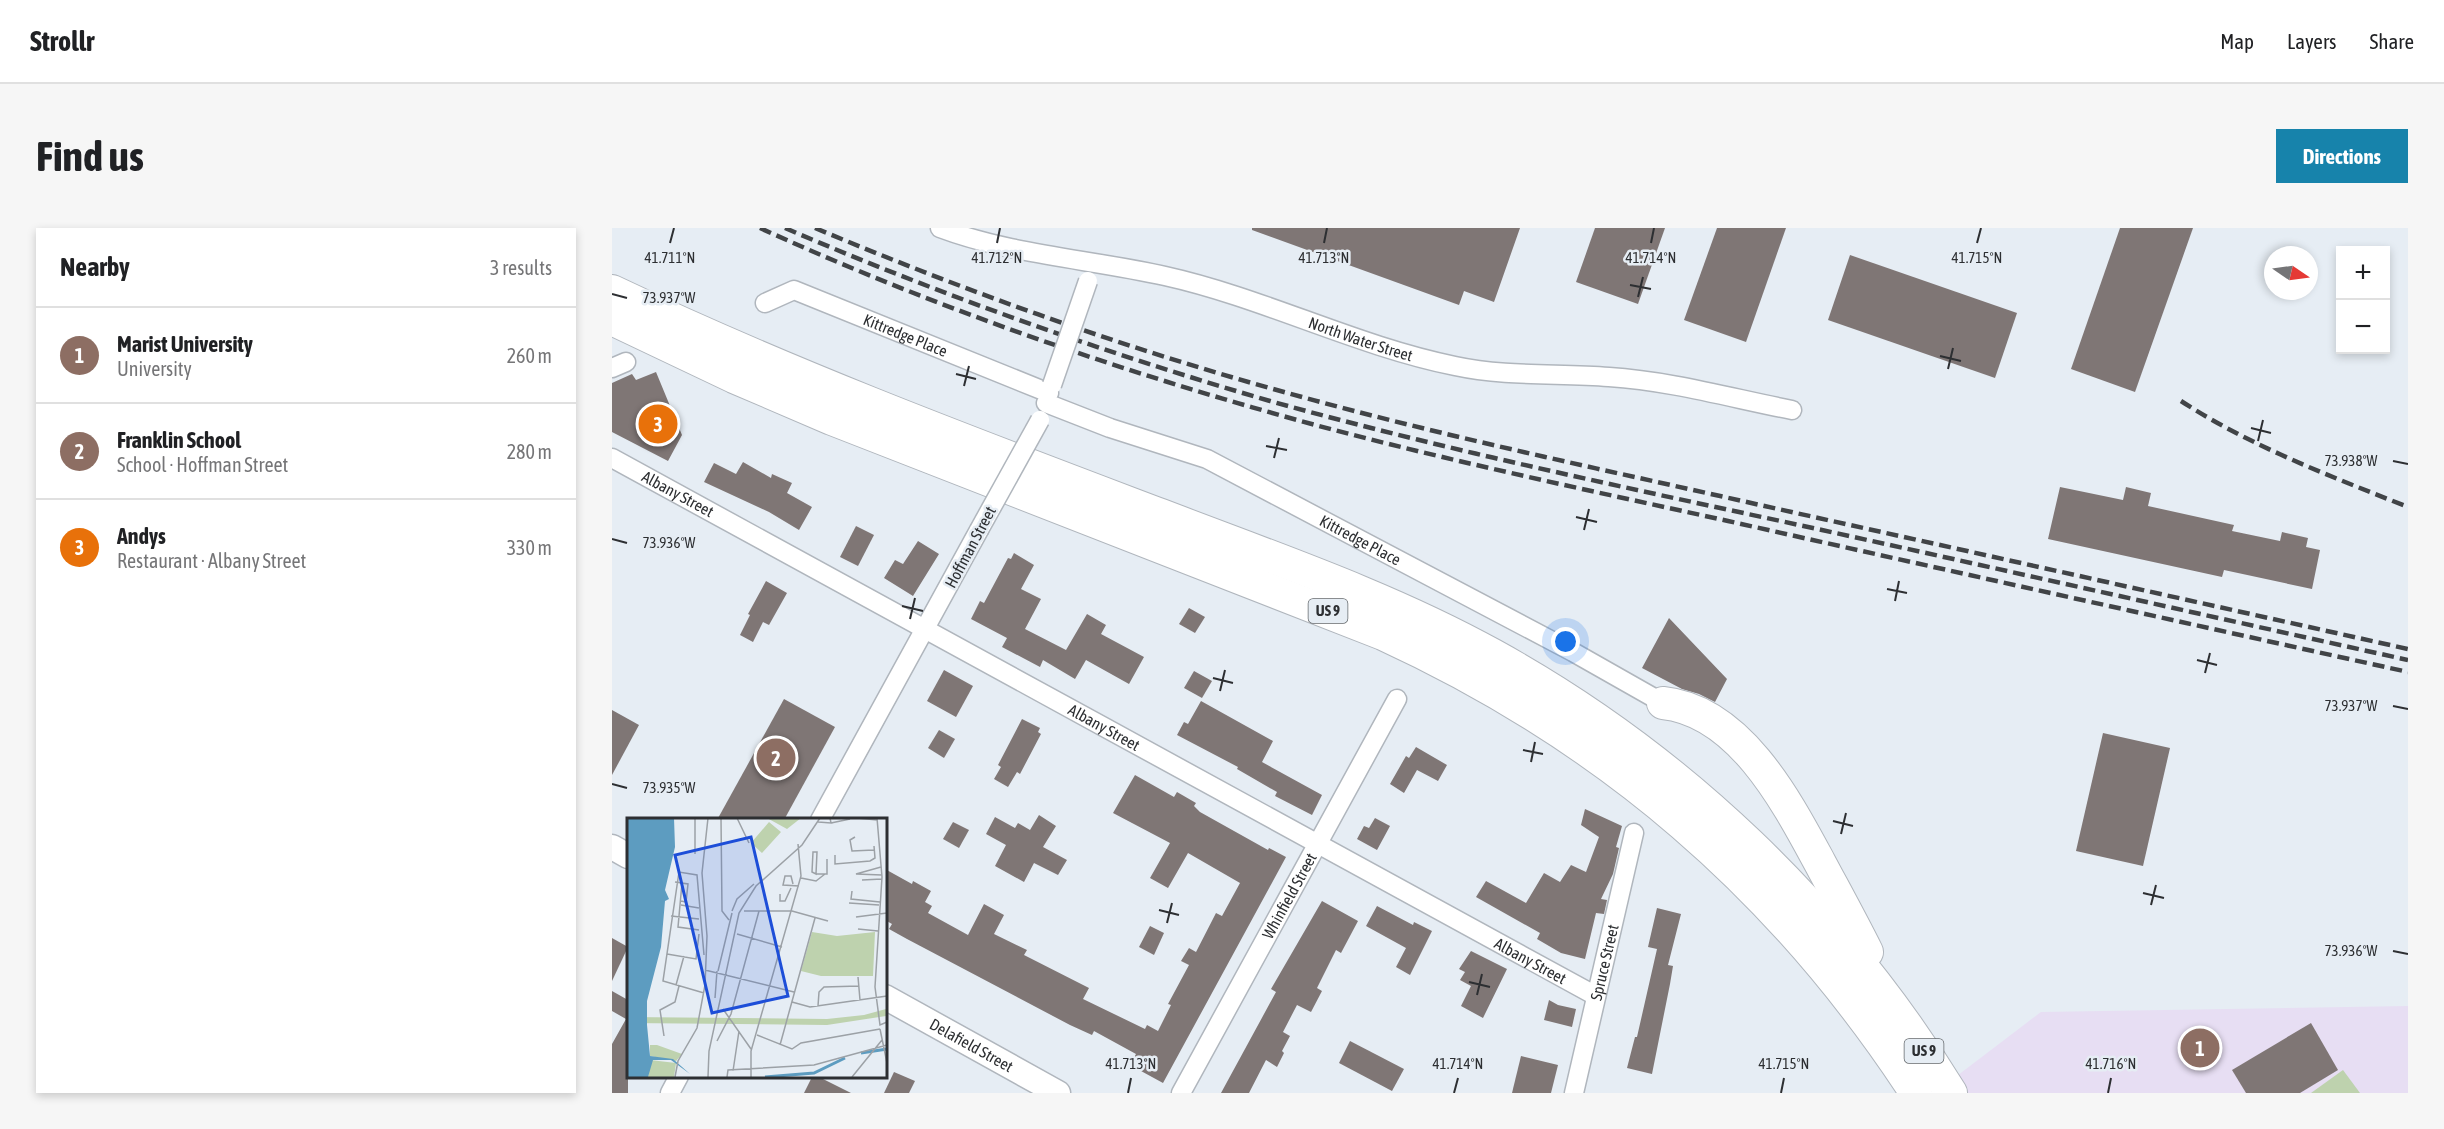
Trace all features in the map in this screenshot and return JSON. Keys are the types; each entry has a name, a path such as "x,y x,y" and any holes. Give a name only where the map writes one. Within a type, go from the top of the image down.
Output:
{"highway":[{"name":"US 9","path":"612,291 805,378 1367,595 1431,623 1553,690 1667,771 1772,865 1820,915 1895,1010 1951,1093"},
{"name":"US 9","path":"612,319 734,377 832,419 1383,634 1505,696 1620,772 1726,862 1820,962 1865,1019 1916,1093"},
{"path":"1663,703 1692,709 1719,727 1756,760 1775,784 1854,926 1895,1010"}],"street":[{"name":"North Water Street","path":"940,228 989,243 1187,281 1402,353 1457,367 1520,374 1639,380 1792,410"},
{"name":"Hoffman Street","path":"821,818 927,628 1047,400 1094,263"},
{"name":"Kittredge Place","path":"765,303 794,290 1110,428 1206,459 1573,652 1663,703"},
{"name":"Albany Street","path":"612,459 927,628 1316,846 1596,996"},
{"name":"Whinfield Street","path":"1181,1093 1397,699"},
{"name":"Spruce Street","path":"1574,1093 1634,833"},
{"path":"612,847 627,855"},
{"name":"Delafield Street","path":"886,998 1058,1093"},
{"path":"670,1093 678,1078"}],"shaded area":[{"path":"2408,1006 2408,1093 1950,1093 1945,1085 2041,1012"}],"green space":[{"path":"2343,1070 2360,1093 2311,1093"}],"building":[{"path":"1252,228 1520,228 1494,302 1464,291 1459,305 1252,230"},
{"path":"1595,228 1665,228 1638,304 1576,282"},
{"path":"1717,228 1786,228 1746,342 1684,320"},
{"path":"2120,228 2193,228 2135,392 2071,369"},
{"path":"1850,255 2017,313 1995,378 1828,320"},
{"path":"656,372 682,435 668,461 612,432 612,383 632,374 636,380"},
{"path":"743,462 771,478 772,474 792,483 787,493 812,507 799,530 769,512 704,482 714,463 736,474"},
{"path":"2060,487 2123,500 2126,487 2151,493 2148,506 2234,525 2232,531 2280,541 2282,532 2308,538 2306,547 2320,550 2312,589 2224,570 2222,577 2048,539"},
{"path":"856,526 874,535 858,566 840,557"},
{"path":"918,541 939,554 913,596 884,578 895,560 903,564"},
{"path":"1014,553 1034,565 1021,589 1041,599 1025,629 1066,650 1087,614 1106,625 1101,634 1144,657 1129,684 1086,660 1075,679 1043,660 1040,667 1002,647 1007,638 971,619 980,601 984,603 1008,558 1011,559"},
{"path":"766,581 787,593 769,625 763,622 753,642 740,635 750,615 748,614"},
{"path":"1189,608 1205,617 1195,633 1179,624"},
{"path":"1669,618 1727,679 1715,702 1682,689 1642,668"},
{"path":"944,670 973,686 956,717 927,701"},
{"path":"1194,671 1212,681 1202,698 1184,688"},
{"path":"784,699 835,727 785,818 718,818"},
{"path":"1201,701 1273,741 1262,762 1322,795 1312,815 1275,796 1277,792 1237,769 1238,767 1177,735 1184,722 1188,724"},
{"path":"612,710 639,725 612,775"},
{"path":"1022,719 1040,728 1038,732 1041,734 1020,774 1017,772 1008,787 994,779 1001,767 998,765"},
{"path":"939,730 955,739 944,758 928,748"},
{"path":"2103,733 2170,748 2143,866 2076,851"},
{"path":"1416,747 1447,765 1438,781 1417,770 1404,793 1390,784 1406,756 1409,758"},
{"path":"1135,775 1174,797 1177,792 1196,803 1194,806 1200,812 1268,850 1269,848 1286,857 1163,1083 1130,1065 1136,1054 1094,1031 1092,1035 1070,1025 907,939 889,929 892,924 886,921 886,870 912,884 913,881 931,891 925,902 932,906 928,913 968,935 984,904 1004,915 994,934 1027,950 1024,955 1089,988 1083,999 1145,1029 1147,1025 1158,1031 1171,1005 1168,1004 1189,965 1181,961 1189,948 1196,952 1216,913 1222,916 1240,883 1188,853 1168,888 1150,878 1170,843 1113,813"},
{"path":"1585,809 1622,826 1616,847 1619,848 1613,874 1601,899 1607,900 1604,914 1596,913 1585,959 1561,953 1537,939 1540,933 1476,897 1486,881 1526,903 1544,873 1560,882 1571,865 1586,872 1599,837 1581,825"},
{"path":"1039,815 1056,826 1043,847 1067,860 1058,875 1034,863 1024,882 995,866 1006,845 986,834 995,817 1015,828 1018,823 1030,830"},
{"path":"1375,818 1390,826 1377,850 1357,839 1364,826 1369,828"},
{"path":"953,822 969,830 959,848 943,839"},
{"path":"1322,901 1358,921 1341,953 1336,950 1317,988 1322,991 1311,1012 1297,1005 1283,1032 1290,1036 1277,1067 1266,1060 1249,1093 1221,1093 1276,992 1271,989"},
{"path":"1377,906 1413,925 1414,922 1432,931 1410,975 1396,967 1406,948 1366,926"},
{"path":"1657,908 1681,914 1668,965 1673,966 1652,1074 1627,1068 1635,1037 1637,1037 1657,949 1648,947"},
{"path":"1150,926 1164,933 1154,955 1139,947"},
{"path":"612,938 627,946 627,949 612,981"},
{"path":"1471,951 1507,969 1483,1018 1461,1006 1471,986 1460,980 1465,972 1459,969"},
{"path":"612,991 627,999 628,1093 612,1093 612,1044 626,1019 612,1011"},
{"path":"1549,1000 1558,1005 1576,1009 1572,1027 1544,1020"},
{"path":"2311,1023 2338,1070 2300,1093 2246,1093 2232,1070"},
{"path":"1350,1041 1404,1069 1392,1091 1339,1063"},
{"path":"1521,1056 1558,1065 1551,1093 1512,1093"},
{"path":"894,1072 915,1081 909,1093 884,1093"},
{"path":"812,1078 821,1078 851,1093 804,1093"}],"railway":[{"path":"760,228 896,286 1035,338 1176,385 1319,426 1523,476 2408,672"},
{"path":"785,228 904,277 1025,322 1208,383 1338,420 1545,470 2408,660"},
{"path":"815,228 1047,318 1224,375 1343,408 1581,465 2408,649"},
{"path":"2181,401 2263,447 2408,507"}],"place":[{"name":"Andys","path":"658,424"},
{"name":"Franklin School","path":"776,758"},
{"name":"Marist University","path":"2200,1048"}]}
